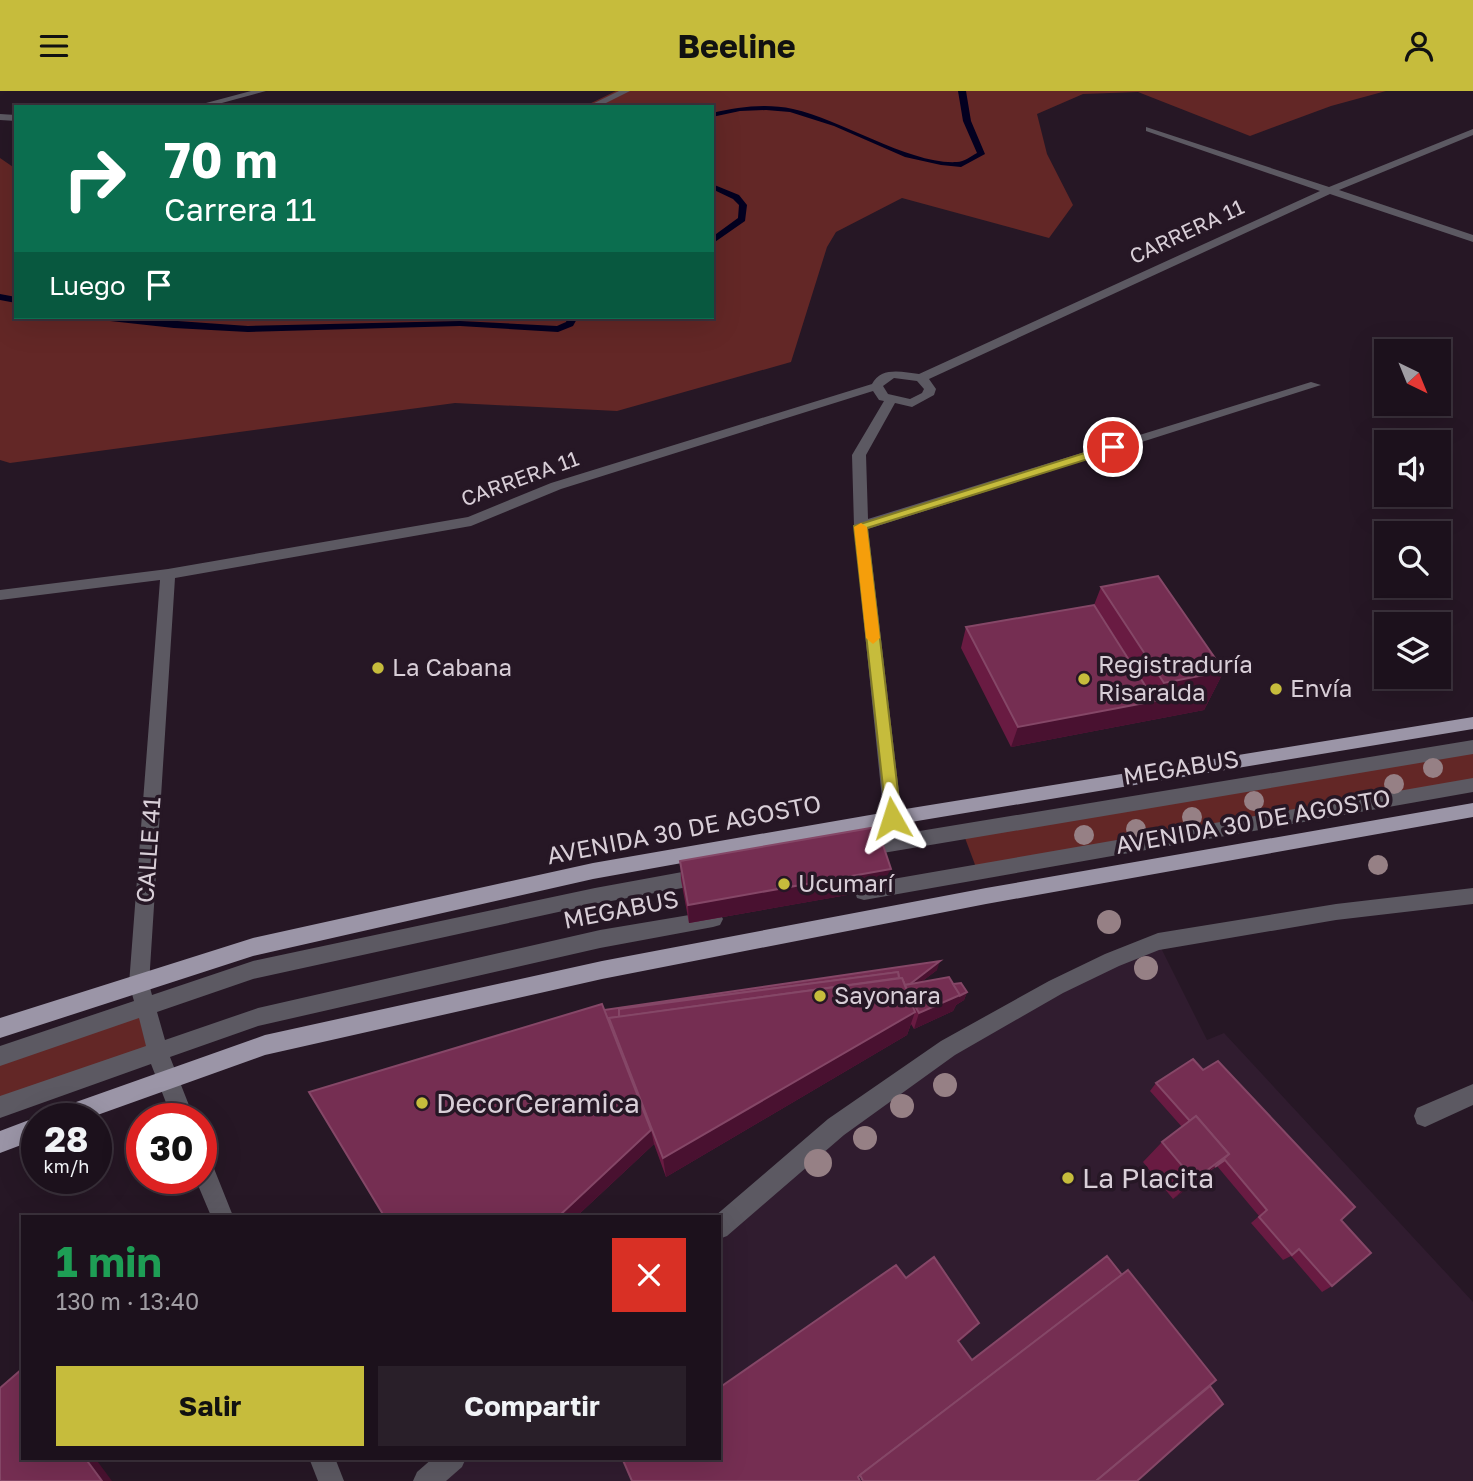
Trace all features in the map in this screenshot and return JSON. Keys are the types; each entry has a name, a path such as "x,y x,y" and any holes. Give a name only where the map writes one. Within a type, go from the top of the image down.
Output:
{"main road":[{"name":"AVENIDA 30 DE AGOSTO","path":"0,1028 253,947 593,871 892,818 1473,723"},
{"name":"AVENIDA 30 DE AGOSTO","path":"102,1103 265,1045 602,970 986,896 1473,810"},
{"path":"0,1142 21,1134"}],"street":[{"path":"203,105 262,91"},
{"path":"594,105 626,91"},
{"path":"1149,129 1473,239"},
{"name":"CARRERA 11","path":"0,595 168,574 471,521 556,486 877,386 884,377 892,374 912,374 921,378 1330,190 1473,132"},
{"path":"877,386 883,397 912,403 922,400 930,389 921,378"},
{"path":"861,526 1315,385"},
{"path":"891,400 859,455 861,526 892,818"},
{"name":"CALLE 41","path":"168,574 139,984 166,1079 176,1103"},
{"name":"MEGABUS","path":"846,851 1473,747"},
{"path":"847,895 1473,785"},
{"name":"MEGABUS","path":"0,1056 253,970 595,896 723,873"},
{"path":"721,1226 836,1127 948,1048 1056,987 1112,960 1158,942 1336,912 1473,896"},
{"name":"MEGABUS","path":"0,1107 258,1017 600,939 729,916"},
{"path":"1425,1116 1473,1094"},
{"path":"213,1194 222,1215"},
{"path":"323,1460 331,1481"},
{"path":"426,1481 451,1460"}],"shaded area":[{"path":"616,91 1386,91 1331,106 1250,136 1138,92 1083,94 1037,114 1047,154 1073,205 1049,238 902,198 836,232 827,247 791,362 617,411 455,403 10,463 0,460 0,158 14,168 14,319 714,319 714,105 587,105"},
{"path":"1473,747 1473,785 977,870 962,830"},
{"name":"La Placita","path":"1158,942 1207,1040 1224,1033 1473,1302 1473,1481 426,1481 451,1460 721,1460 721,1226 948,1048"},
{"path":"146,1006 159,1052 0,1107 0,1056"}],"building":[{"path":"1158,576 1224,671 1164,683 1101,587"},
{"path":"1094,605 1155,701 1018,727 966,627"},
{"path":"877,827 891,869 688,905 680,861"},
{"path":"940,961 905,985 898,972 619,1009 619,1017 609,1018 611,1028 604,1010"},
{"path":"898,972 899,978 619,1017 619,1009"},
{"path":"949,977 960,995 919,1013 905,985"},
{"path":"902,978 915,1012 663,1158 609,1018"},
{"path":"961,983 967,992 959,996 953,984"},
{"path":"602,1004 651,1130 560,1215 383,1215 309,1092"},
{"path":"1193,1059 1203,1070 1218,1061 1355,1207 1341,1220 1371,1253 1332,1286 1299,1249 1292,1255 1259,1217 1267,1210 1225,1160 1215,1167 1229,1154 1196,1116 1190,1121 1156,1083"},
{"path":"1196,1116 1229,1154 1194,1180 1162,1142"},
{"path":"1107,1256 1122,1275 860,1475 860,1481 632,1481 623,1460 721,1460 721,1387 896,1265 906,1278 934,1257 979,1323 958,1341 972,1360"},
{"path":"1128,1270 1216,1380 1096,1481 863,1481 860,1475"},
{"path":"21,1370 21,1460 86,1460 102,1481 0,1481 0,1388"},
{"path":"1210,1386 1223,1404 1137,1481 1096,1481"}],"waterway":[{"path":"714,115 766,107 790,110 813,116 914,157 961,165 981,154 967,121 962,91"},
{"path":"714,187 736,197 743,205 742,219 714,240"},
{"path":"0,297 14,300"},
{"path":"117,319 248,329 460,323 558,329 570,324 572,319"}],"slow traffic":[{"path":"861,527 873,638"}],"place":[{"name":"La Cabana","path":"378,668"},
{"name":"Registraduría Risaralda","path":"1084,679"},
{"name":"Envía","path":"1276,689"},
{"name":"Ucumarí","path":"784,884"},
{"name":"Sayonara","path":"820,996"},
{"name":"DecorCeramica","path":"422,1103"},
{"name":"La Placita","path":"1068,1178"}],"route":[{"path":"892,818 861,526 1113,447"}]}
